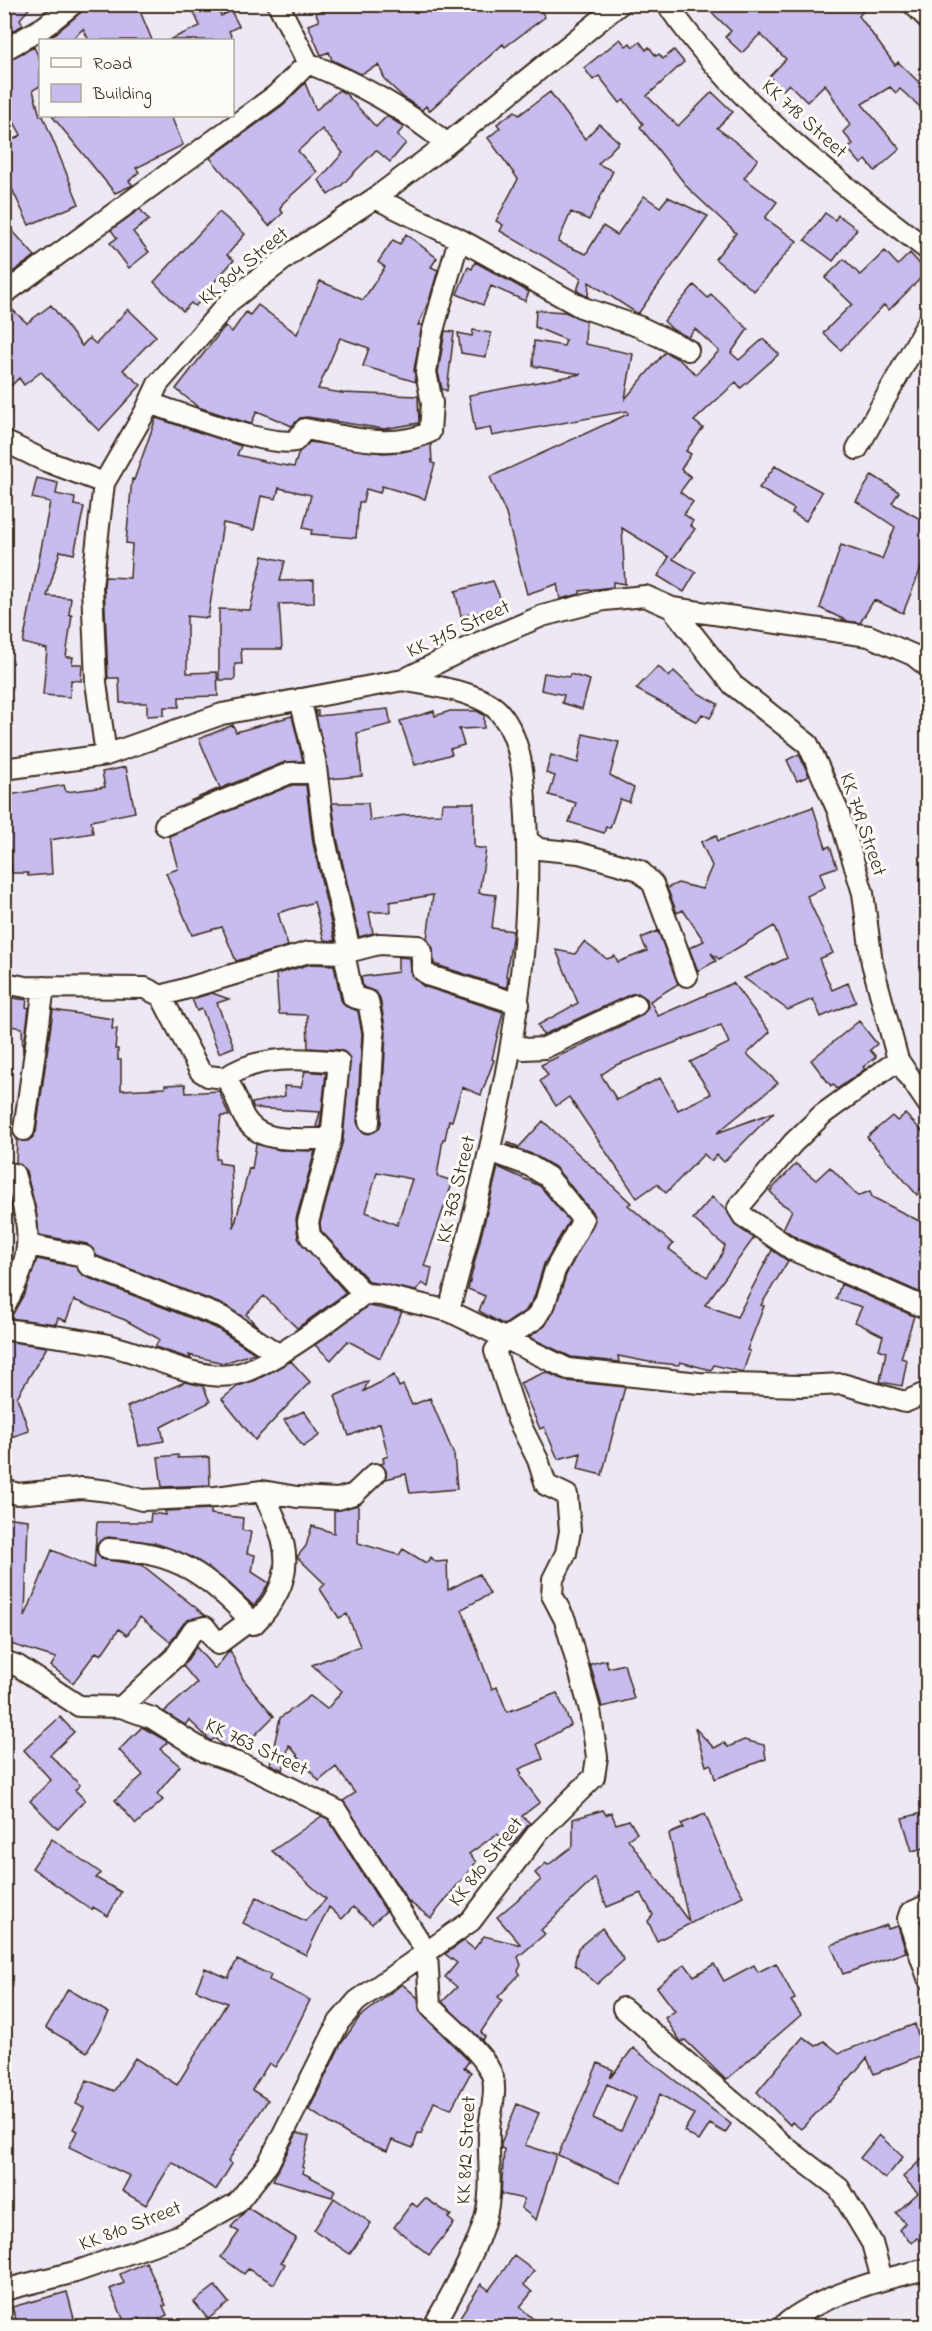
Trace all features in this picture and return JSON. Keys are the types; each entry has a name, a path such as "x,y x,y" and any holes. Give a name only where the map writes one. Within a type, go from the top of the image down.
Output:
{"street":[{"path":"4,50 44,27 73,4"},
{"path":"278,4 308,63 367,89 413,115 447,144"},
{"name":"KK 804 Street","path":"106,755 96,682 92,586 104,483 158,384 230,301 296,250 375,198 447,144 620,4"},
{"name":"KK 718 Street","path":"667,4 709,62 751,103 863,202 927,250"},
{"path":"913,4 927,19"},
{"path":"4,290 8,291 276,95 308,63"},
{"path":"375,198 459,239 581,307 640,327 688,350"},
{"path":"149,403 247,435 286,443 295,441 305,429 374,441 413,440 430,432 432,403 426,372 432,334 459,239"},
{"path":"857,449 927,322"},
{"path":"4,441 43,460 104,483"},
{"name":"KK 715 Street","path":"4,769 106,755 222,714 403,680 471,646 542,616 594,603 645,596 672,608 725,613 869,636 913,655 927,667"},
{"name":"KK 749 Street","path":"672,608 733,685 808,744 838,811 863,893 872,963 897,1060 927,1104"},
{"name":"KK 763 Street","path":"403,680 470,695 499,711 511,729 518,748 524,787 529,901 519,1004 490,1151 449,1311"},
{"path":"300,699 316,773 325,840 347,952 352,997 368,1001 374,1033 369,1122"},
{"path":"165,825 290,773 316,773"},
{"path":"527,840 539,849 579,853 639,870 652,884 687,976"},
{"path":"161,996 309,952 347,952 379,944 418,946 422,953 422,970 430,976 519,1004"},
{"path":"4,982 26,987 146,988 161,996 200,1071 208,1076 225,1078 267,1061 297,1059 339,1062 331,1139 308,1222 310,1236 364,1294"},
{"path":"24,1130 44,987"},
{"path":"512,1042 524,1049 544,1048 636,1005"},
{"path":"897,1060 823,1114 780,1157 738,1208 743,1216 794,1250 927,1309"},
{"path":"225,1078 231,1085 245,1119 255,1131 265,1137 331,1139"},
{"path":"490,1151 530,1166 548,1177 583,1220 555,1270 545,1303 535,1319 504,1339"},
{"path":"4,1172 14,1174 28,1228 28,1245 22,1269 4,1306"},
{"path":"28,1245 84,1256 88,1265 222,1317 278,1354"},
{"path":"4,1329 111,1346 207,1375 236,1374 278,1354 337,1316 364,1294 381,1295 449,1311 568,1369 699,1383 802,1386 842,1384 905,1402 927,1392"},
{"name":"KK 810 Street","path":"4,2290 75,2272 181,2235 237,2203 268,2164 339,2022 357,2001 471,1921 538,1831 594,1777 597,1757 590,1710 565,1620 552,1595 553,1579 566,1553 570,1532 567,1495 546,1485 538,1460 518,1420 495,1351 504,1339"},
{"path":"4,1489 17,1494 81,1488 109,1491 142,1500 216,1497 262,1491 297,1497 338,1498 354,1494 375,1474"},
{"path":"254,1624 279,1594 286,1563 281,1528 262,1491"},
{"path":"108,1549 134,1550 168,1557 200,1575 232,1601 254,1624"},
{"path":"121,1707 175,1657 193,1630 205,1627 218,1644 245,1624 254,1624"},
{"name":"KK 763 Street","path":"4,1661 18,1666 79,1706 121,1707 152,1718 206,1752 246,1766 336,1810 427,1953"},
{"path":"927,1905 910,1913 908,1919 927,1978"},
{"name":"KK 812 Street","path":"427,1953 430,2006 484,2062 493,2078 494,2099 489,2133 492,2163 485,2218 468,2260 434,2326"},
{"path":"623,2008 788,2149 839,2188 872,2243 882,2279"},
{"path":"783,2326 796,2315 882,2279 927,2269"}],"building":[{"path":"4,4 33,4 20,19 23,25 4,36"},
{"path":"85,4 137,4 152,39 88,39 83,29 72,39 49,39 80,13"},
{"path":"190,4 216,4 221,16 231,11 239,26 229,31 233,39 171,39 200,26"},
{"path":"334,4 536,4 545,17 505,47 503,44 429,111 426,106 422,110 403,97 385,80 379,65 361,74 332,60 329,52 321,55 308,25 319,21 316,13"},
{"path":"703,4 869,4 859,16 895,65 898,62 927,90 927,113 900,89 896,93 890,87 862,104 900,149 875,171 866,160 861,164 848,149 853,144 843,132 850,125 825,84 807,102 789,84 783,90 769,77 786,59 760,34 742,53 725,37 731,31"},
{"path":"620,39 626,46 630,43 633,47 640,42 646,50 649,47 656,56 659,54 663,59 674,50 684,62 647,96 678,126 712,92 733,112 717,128 758,159 744,178 777,202 765,218 797,241 754,291 715,259 736,233 689,189 640,127 643,124 624,100 620,103 599,76 593,80 584,68"},
{"path":"34,47 39,58 39,87 33,90 39,117 43,117 79,204 29,225 4,172 4,145 21,135 4,103 4,62"},
{"path":"305,83 316,110 339,90 346,94 376,127 387,116 404,127 397,135 406,143 390,162 376,150 341,186 328,195 319,180 343,153 322,129 298,151 317,172 283,203 280,209 283,213 269,226 210,158 283,105"},
{"path":"550,92 585,139 599,124 619,142 598,164 613,171 589,220 571,212 558,242 586,254 603,226 617,235 644,196 660,207 668,197 708,216 638,314 589,282 588,297 577,291 581,278 500,231 503,225 496,221 518,179 488,138 500,128 497,124 515,111 519,115"},
{"path":"53,117 171,117 183,145 136,168 139,172 129,181 133,185 115,193"},
{"path":"140,209 149,220 133,232 149,252 129,268 110,243 117,238 111,230"},
{"path":"219,212 245,234 227,255 234,260 207,290 210,292 195,306 191,303 183,311 154,282"},
{"path":"825,213 835,220 838,215 857,229 833,261 805,240"},
{"path":"4,221 35,256 4,278"},
{"path":"406,234 437,258 431,267 438,270 429,301 418,325 422,325 414,370 416,382 363,366 369,348 340,338 318,389 342,393 418,396 419,423 384,429 307,417 300,418 292,426 257,411 251,424 198,407 176,389 225,326 232,332 246,312 250,315 258,305 297,334 320,281 363,300 385,267 378,262 393,240 400,244"},
{"path":"885,251 898,265 910,253 927,272 889,310 884,305 841,350 823,333 852,304 825,278 844,259 860,275"},
{"path":"475,262 529,292 525,301 491,286 483,305 457,294 468,267 472,269"},
{"path":"694,285 708,298 711,294 748,329 731,353 739,360 763,339 779,354 741,388 736,382 694,421 703,428 686,451 691,454 681,469 691,477 680,492 693,502 684,514 693,521 690,525 695,529 673,559 696,572 684,592 658,576 669,557 622,528 625,584 613,582 613,587 580,591 580,594 560,599 557,584 527,594 506,514 490,477 628,414 627,411 492,436 490,428 475,431 469,395 581,374 533,366 534,341 564,346 566,340 535,327 536,310 565,312 586,321 585,344 633,354 625,399 665,352 678,359 696,374 719,351 695,329 688,337 673,330 664,321"},
{"path":"4,302 27,323 51,305 82,346 89,338 96,344 128,309 156,336 123,370 141,385 99,431 41,372 24,385 19,378 4,393"},
{"path":"473,330 491,333 486,357 461,353 458,333 472,336"},
{"path":"445,331 454,332 447,391 442,389 438,372"},
{"path":"156,418 241,446 237,455 294,467 299,452 310,442 383,453 402,452 431,444 432,463 435,464 425,499 382,486 380,493 366,489 363,502 359,502 356,538 311,534 312,530 303,528 311,495 279,488 276,499 261,496 254,530 223,523 208,618 187,616 187,673 217,672 218,696 179,697 179,707 164,707 164,715 147,716 147,703 120,703 119,678 108,678 104,586 105,577 130,578 132,544 126,543 132,479 134,480"},
{"path":"775,466 822,492 806,521 792,513 794,509 759,488"},
{"path":"872,475 899,492 892,503 927,523 927,553 903,613 874,600 860,623 847,621 820,608 841,545 882,559 895,527 856,501"},
{"path":"37,478 58,483 56,494 75,498 74,505 84,507 74,554 60,551 47,596 71,598 69,615 72,615 66,657 73,657 72,664 82,664 81,681 71,680 70,697 43,695 47,649 23,643 50,502 32,498"},
{"path":"263,556 285,561 280,581 314,580 314,603 279,604 282,649 241,649 242,664 235,664 235,680 219,680 219,609 250,610"},
{"path":"493,581 504,607 461,616 455,591"},
{"path":"658,666 669,677 674,671 696,692 718,704 710,718 702,714 697,722 636,689"},
{"path":"544,673 569,677 570,674 590,680 582,709 562,703 564,695 541,690"},
{"path":"388,709 391,724 357,733 362,776 329,779 315,711 318,711 318,716"},
{"path":"434,711 435,716 450,711 477,711 484,715 484,728 459,729 464,745 450,749 452,754 415,765 400,721"},
{"path":"292,716 303,761 285,762 190,801 220,788 199,739 233,725 236,732"},
{"path":"583,734 619,742 610,775 634,788 629,802 620,799 610,828 606,827 604,833 569,822 576,803 549,795 555,776 546,773 551,755 578,763"},
{"path":"799,754 809,776 797,781 787,760"},
{"path":"126,767 135,812 91,821 93,833 50,840 52,874 28,876 28,873 12,873 4,796 64,785 66,792 105,787 102,772"},
{"path":"292,785 306,785 313,843 335,941 324,940 314,902 278,913 288,946 236,961 222,927 192,935 166,873 178,869 169,836"},
{"path":"332,803 368,803 370,821 405,815 441,814 442,803 474,803 474,847 486,849 479,893 496,895 492,928 513,931 506,976 508,977 507,988 434,964 433,948 427,939 433,895 390,902 391,912 369,912 373,933 359,937 337,838"},
{"path":"813,807 826,848 830,846 837,867 820,873 825,887 807,896 833,953 819,959 832,990 848,983 856,1002 821,1017 813,999 788,1010 744,978 787,958 774,926 719,959 711,953 716,961 698,971 689,948 704,941 683,910 677,913 667,888 678,883 702,889 712,866 701,842 716,835 718,841"},
{"path":"658,931 678,984 650,1001 658,1016 733,983 770,1032 747,1054 778,1083 717,1133 774,1112 724,1162 717,1155 711,1161 704,1154 666,1193 657,1184 637,1198 569,1097 556,1106 540,1081 548,1075 541,1065 641,1016 648,1007 647,999 638,993 631,994 543,1035 538,1025 578,1003 556,950 575,954 584,942 607,959 615,956 618,962 647,951 641,938","holes":["721,1025 729,1043 690,1062 711,1094 678,1110 660,1078 617,1100 601,1075 616,1065"]},
{"path":"398,957 410,958 411,975 423,986 503,1012 492,1059 494,1060 481,1095 462,1087 452,1121 449,1120 445,1139 443,1139 437,1176 453,1181 424,1266 432,1268 428,1287 422,1283 416,1291 370,1282 321,1231 320,1223 343,1140 350,1058 341,1050 308,1048 307,1015 279,1014 276,974 311,964 334,965 341,1000 345,1006 358,1011 362,1034 357,1122 362,1132 369,1134 379,1129 381,1123 386,1033 380,998 376,992 363,987 361,977 398,972","holes":["377,1172 412,1179 397,1225 366,1212"]},
{"path":"212,993 229,999 217,1003 234,1047 219,1053 202,1009 197,1011 192,999"},
{"path":"7,997 27,1000 26,1007 29,1008 23,1054 22,1028 4,1025"},
{"path":"53,1010 113,1019 112,1029 117,1029 115,1049 118,1049 118,1060 121,1060 121,1090 165,1088 165,1085 185,1084 186,1093 219,1091 229,1116 221,1116 216,1159 219,1159 219,1163 231,1165 234,1228 249,1168 252,1169 256,1144 280,1150 315,1151 296,1219 298,1238 346,1293 297,1328 264,1296 246,1314 258,1327 226,1306 97,1256 87,1244 39,1235 36,1210 26,1171 16,1162 17,1139 28,1141 36,1132"},
{"path":"859,1021 877,1044 870,1050 876,1057 863,1067 865,1069 837,1089 833,1084 831,1086 811,1060"},
{"path":"305,1071 326,1073 320,1127 316,1127 320,1112 253,1108 252,1103 285,1096 284,1086 301,1087"},
{"path":"905,1114 927,1136 927,1177 917,1195 867,1137 892,1116 897,1121"},
{"path":"543,1121 631,1203 628,1205 673,1244 669,1249 707,1277 719,1260 725,1246 693,1219 712,1197 727,1210 736,1226 754,1238 705,1305 737,1317 772,1250 788,1261 761,1305 764,1306 747,1350 750,1351 743,1372 714,1365 711,1370 680,1362 679,1365 618,1356 619,1362 571,1357 529,1337 545,1326 555,1309 566,1275 595,1220 592,1212 555,1167 534,1155 506,1144 507,1142 519,1147"},
{"path":"796,1164 816,1180 830,1167 858,1196 870,1191 872,1197 927,1225 922,1245 927,1246 927,1258 921,1293 799,1239 783,1229 792,1210 779,1202 770,1191"},
{"path":"498,1167 540,1186 569,1221 544,1264 534,1298 526,1310 504,1325 479,1311 485,1296 468,1289"},
{"path":"37,1259 76,1267 84,1276 216,1328 255,1353 224,1363 189,1355 191,1359 155,1347 159,1339 125,1320 74,1300 66,1321 58,1318 56,1324 9,1318 25,1293"},
{"path":"841,1284 914,1316 901,1358 907,1360 902,1386 880,1382 886,1352 879,1349 883,1336 855,1322 862,1307 836,1299"},
{"path":"368,1306 402,1312 380,1358 348,1341 331,1360 315,1345"},
{"path":"5,1341 47,1347 17,1397 29,1431 8,1438 4,1429"},
{"path":"291,1361 310,1382 255,1440 222,1399 238,1386 256,1380"},
{"path":"546,1372 566,1381 625,1387 602,1475 578,1469 581,1453 558,1459 544,1427 540,1429 520,1383"},
{"path":"394,1375 399,1387 403,1385 412,1405 430,1398 454,1455 457,1489 410,1493 406,1474 386,1479 386,1471 380,1464 384,1463 383,1458 388,1456 380,1423 349,1436 335,1396 368,1381 364,1391"},
{"path":"185,1382 203,1386 210,1402 161,1427 164,1441 139,1446 134,1422 127,1407"},
{"path":"304,1411 320,1435 303,1447 284,1420"},
{"path":"178,1455 178,1458 209,1457 210,1485 162,1487 158,1457"},
{"path":"358,1505 358,1543 399,1555 403,1549 426,1563 431,1557 436,1562 447,1561 448,1590 479,1574 490,1594 462,1609 492,1689 497,1687 507,1712 557,1693 571,1725 537,1744 543,1759 519,1769 522,1774 520,1776 540,1802 522,1816 530,1823 511,1846 497,1834 469,1854 476,1862 431,1918 408,1901 343,1801 355,1793 336,1767 319,1781 289,1745 283,1770 270,1764 280,1718 310,1696 327,1709 342,1691 312,1665 360,1646 347,1614 339,1618 320,1589 325,1584 297,1557 306,1546 312,1526 334,1533 334,1511"},
{"path":"211,1509 211,1514 243,1518 242,1530 251,1532 247,1553 255,1555 252,1572 269,1583 254,1606 229,1583 194,1558 155,1543 108,1537 98,1543 96,1549 101,1559 142,1565 205,1615 184,1623 170,1642 140,1617 127,1635 119,1629 101,1655 96,1652 73,1683 51,1666 56,1658 4,1642 4,1517 28,1520 25,1617 52,1550 94,1568 97,1522 150,1522 151,1513 166,1515 165,1511"},
{"path":"196,1647 215,1669 230,1650 243,1679 274,1716 239,1751 222,1745 215,1738 211,1741 189,1720 185,1725 164,1712 197,1683 183,1666"},
{"path":"606,1660 608,1668 624,1664 634,1699 602,1707 590,1664"},
{"path":"60,1717 74,1732 50,1755 80,1785 75,1790 85,1800 58,1829 30,1801 51,1780 24,1750"},
{"path":"142,1727 168,1742 160,1749 180,1766 157,1794 163,1800 136,1824 115,1800 143,1775 119,1750"},
{"path":"695,1728 714,1748 724,1743 728,1747 744,1740 764,1745 766,1759 715,1779 711,1764 706,1766"},
{"path":"603,1810 606,1815 611,1812 616,1824 629,1820 637,1833 628,1839 689,1922 669,1834 683,1828 681,1824 705,1814 731,1875 743,1896 657,1941 648,1921 653,1915 641,1893 607,1907 595,1878 541,1930 545,1934 518,1957 521,1965 518,1971 520,1974 498,1997 502,2000 481,2032 485,2037 482,2040 442,2002 457,1987 445,1977 457,1963 445,1954 464,1941 474,1949 484,1936 521,1945 497,1917 541,1880 535,1873 573,1846 573,1819"},
{"path":"927,1812 927,1847 912,1851 902,1818"},
{"path":"322,1816 328,1819 386,1911 372,1924 353,1907 342,1919 329,1907 306,1955 243,1923 257,1897 305,1921 326,1899 272,1851"},
{"path":"52,1839 101,1873 96,1878 121,1892 108,1916 93,1907 92,1910 32,1868"},
{"path":"887,1925 888,1929 898,1926 906,1952 843,1974 831,1945"},
{"path":"602,1928 624,1960 597,1984 575,1965 575,1961 578,1948"},
{"path":"237,1960 271,1975 269,1980 310,2000 275,2067 269,2063 252,2090 268,2100 228,2161 232,2164 216,2190 172,2162 146,2205 122,2191 130,2176 69,2147 77,2131 73,2129 84,2108 76,2104 87,2080 114,2091 135,2058 177,2085 227,2003 196,1990 205,1968 228,1978"},
{"path":"776,1963 795,1999 791,2001 801,2015 726,2080 685,2040 681,2042 665,2018 675,2011 657,1987 685,1964 694,1976 714,1964 724,1981 754,1965 758,1972"},
{"path":"402,1984 418,1998 422,2014 469,2061 464,2068 471,2072 451,2109 434,2102 413,2148 392,2140 387,2151 352,2137 309,2110 341,2044 359,2018"},
{"path":"68,1989 109,2013 87,2052 46,2028"},
{"path":"915,2024 918,2036 927,2034 927,2053 874,2074 867,2058 829,2102 801,2129 792,2122 790,2125 757,2092 803,2037 816,2046 824,2041 839,2053"},
{"path":"633,2048 731,2124 725,2133 710,2124 699,2141 684,2131 694,2114 660,2094 620,2183 558,2155 598,2063 613,2070 610,2078","holes":["607,2084 636,2098 621,2131 593,2118"]},
{"path":"517,2104 539,2113 525,2145 556,2155 536,2220 521,2208 524,2199 501,2194 504,2149 501,2148 501,2143"},
{"path":"297,2133 309,2136 302,2167 304,2168 303,2173 335,2190 332,2197 273,2180"},
{"path":"879,2135 903,2157 885,2179 860,2158"},
{"path":"927,2154 927,2245 917,2238 912,2243 899,2230 905,2223 896,2213 918,2193 903,2177"},
{"path":"334,2198 371,2223 350,2254 314,2230"},
{"path":"425,2198 451,2215 448,2218 454,2223 429,2255 394,2227 412,2203 417,2207"},
{"path":"248,2208 296,2238 281,2262 285,2264 274,2284 248,2269 244,2274 221,2257 239,2232 231,2227"},
{"path":"514,2256 534,2271 524,2285 532,2292 520,2307 541,2326 454,2326 481,2284 489,2290"},
{"path":"146,2262 166,2305 163,2306 167,2315 152,2323 150,2320 142,2324 139,2317 125,2323 110,2289 124,2283 120,2274"},
{"path":"215,2286 229,2303 208,2319 194,2302"},
{"path":"67,2292 76,2326 18,2326 12,2307"}]}
